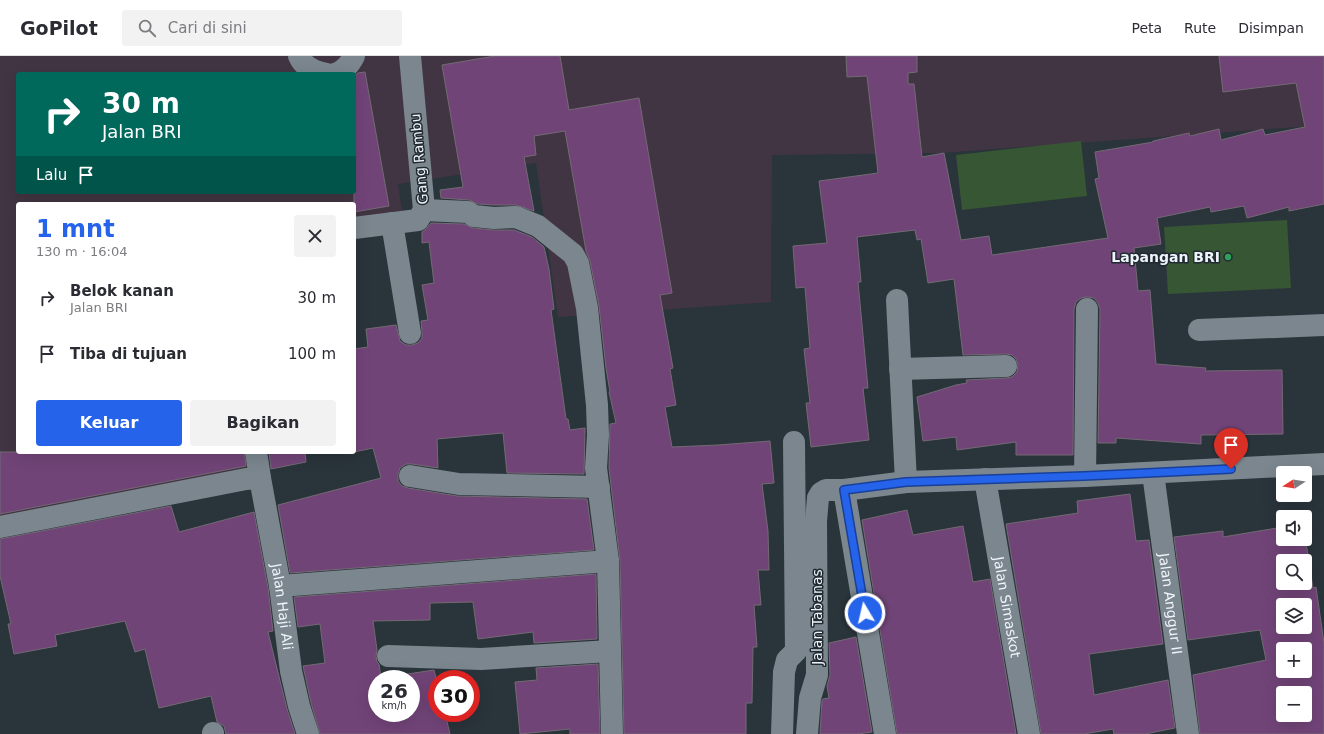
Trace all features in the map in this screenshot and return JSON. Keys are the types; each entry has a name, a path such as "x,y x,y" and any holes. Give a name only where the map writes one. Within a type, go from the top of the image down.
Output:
{"street":[{"path":"299,56 302,61 315,72"},
{"path":"340,72 351,63 354,56"},
{"name":"Gang Rambu","path":"356,228 418,220 424,210 410,56"},
{"path":"424,210 468,212 474,216 494,218 516,217 538,226 572,254 578,263 587,308 591,339 598,435 596,468 608,561 612,734"},
{"path":"392,223 410,333"},
{"path":"897,300 906,482"},
{"path":"1084,476 1087,309"},
{"path":"1199,330 1324,325"},
{"path":"900,369 1006,366"},
{"path":"782,734 784,672 787,660 796,651 794,442"},
{"path":"0,527 246,479 260,478 256,454"},
{"path":"885,734 844,490 906,482 1154,473 1324,464"},
{"name":"Jalan Anggur II","path":"1154,473 1188,734"},
{"path":"410,476 459,484 599,487"},
{"name":"Jalan Haji Ali","path":"260,478 280,586 291,671 299,706 308,734"},
{"name":"Jalan Simaskot","path":"985,479 1029,734"},
{"name":"Jalan Tabanas","path":"807,734 810,698 817,675 816,521 818,498 821,493 826,490 844,490"},
{"path":"280,586 608,561"},
{"path":"388,656 481,659 610,651"}],"shaded area":[{"path":"0,56 1324,56 1324,125 941,153 772,155 771,302 558,317 536,163 398,184 403,218 356,223 356,202 16,202 16,454 247,454 249,467 0,521"}],"green space":[{"path":"1081,141 1087,196 962,210 956,155"},
{"name":"Lapangan BRI","path":"1287,220 1291,288 1168,294 1164,227"}],"building":[{"path":"495,56 560,56 569,110 639,98 672,293 660,295 673,368 670,369 676,405 665,407 672,447 770,441 774,483 762,484 768,531 769,570 758,570 761,605 754,605 757,647 753,647 752,703 746,703 746,734 624,734 620,561 609,468 610,424 616,423 609,392 599,306 590,261 586,251 565,131 534,136 536,155 524,157 534,211 516,205 478,204 469,200 441,198 440,190 463,187 442,65"},
{"path":"846,56 917,56 917,72 908,73 908,84 914,84 922,157 944,153 961,240 989,236 992,255 1108,238 1095,179 1099,178 1095,152 1153,142 1189,133 1190,136 1219,129 1221,140 1263,129 1265,135 1305,127 1296,83 1223,92 1219,56 1324,56 1324,204 1289,211 1289,207 1247,218 1244,206 1211,212 1210,207 1157,218 1161,244 1134,248 1138,291 1150,290 1156,364 1206,368 1205,371 1282,370 1283,434 1201,435 1201,444 1116,438 1116,443 1098,443 1100,309 1094,298 1087,297 1081,298 1076,302 1074,309 1073,455 1016,455 1016,442 957,450 956,437 923,441 917,397 967,383 966,380 1012,377 1017,372 1018,365 1016,359 1012,355 963,355 954,279 928,283 921,239 917,240 915,230 857,237 861,282 858,282 868,388 863,388 869,440 811,447 806,403 810,403 804,349 810,348 805,287 796,288 793,246 827,243 819,181 878,173 867,76 847,77"},
{"path":"365,72 389,206 356,212 354,194 356,194 356,75 358,73"},
{"path":"431,223 464,224 473,228 514,230 532,237 544,247 549,269 554,309 551,310 566,419 568,419 570,430 585,428 584,474 507,473 503,433 437,439 438,468 406,464 400,468 398,481 402,486 408,488 457,496 587,499 594,550 290,573 278,505 381,478 373,448 356,452 356,349 368,347 366,329 396,325 400,341 406,345 418,343 422,338 421,321 428,320 422,285 434,283 429,242 422,243 422,232"},
{"path":"0,452 16,452 16,454 244,454 246,466 0,514"},
{"path":"269,454 305,454 306,462 271,469"},
{"path":"1130,494 1136,541 1149,540 1163,644 1089,654 1094,695 1168,680 1175,728 1145,734 1114,734 1113,729 1084,734 1041,734 1006,524 1078,513 1077,501"},
{"path":"171,506 179,532 254,512 268,588 273,631 268,632 287,709 295,734 226,734 224,726 217,722 211,696 159,708 145,649 135,652 125,621 55,635 57,646 14,654 8,624 11,624 0,576 0,539"},
{"path":"907,510 913,535 963,526 973,582 990,579 1016,734 897,734 862,520"},
{"path":"1276,528 1276,546 1307,546 1308,554 1276,554 1276,590 1312,590 1312,582 1313,588 1316,587 1324,643 1324,734 1200,734 1193,675 1266,660 1260,630 1188,640 1174,537 1223,531 1223,537"},
{"path":"596,574 597,639 534,643 533,632 478,639 473,602 430,603 430,620 373,621 377,650 376,656 380,670 368,670 368,722 420,722 420,672 428,671 428,722 447,722 450,734 320,734 311,703 303,666 325,663 320,624 298,627 294,597"},
{"path":"856,637 872,732 858,734 820,734 822,700 829,698 827,686 830,675 829,643"},
{"path":"598,664 600,734 570,734 570,729 520,734 515,682 537,680 536,668"}],"place":[{"name":"Lapangan BRI","path":"1228,257"}],"route":[{"path":"865,613 844,490 906,482 1231,469"}]}
